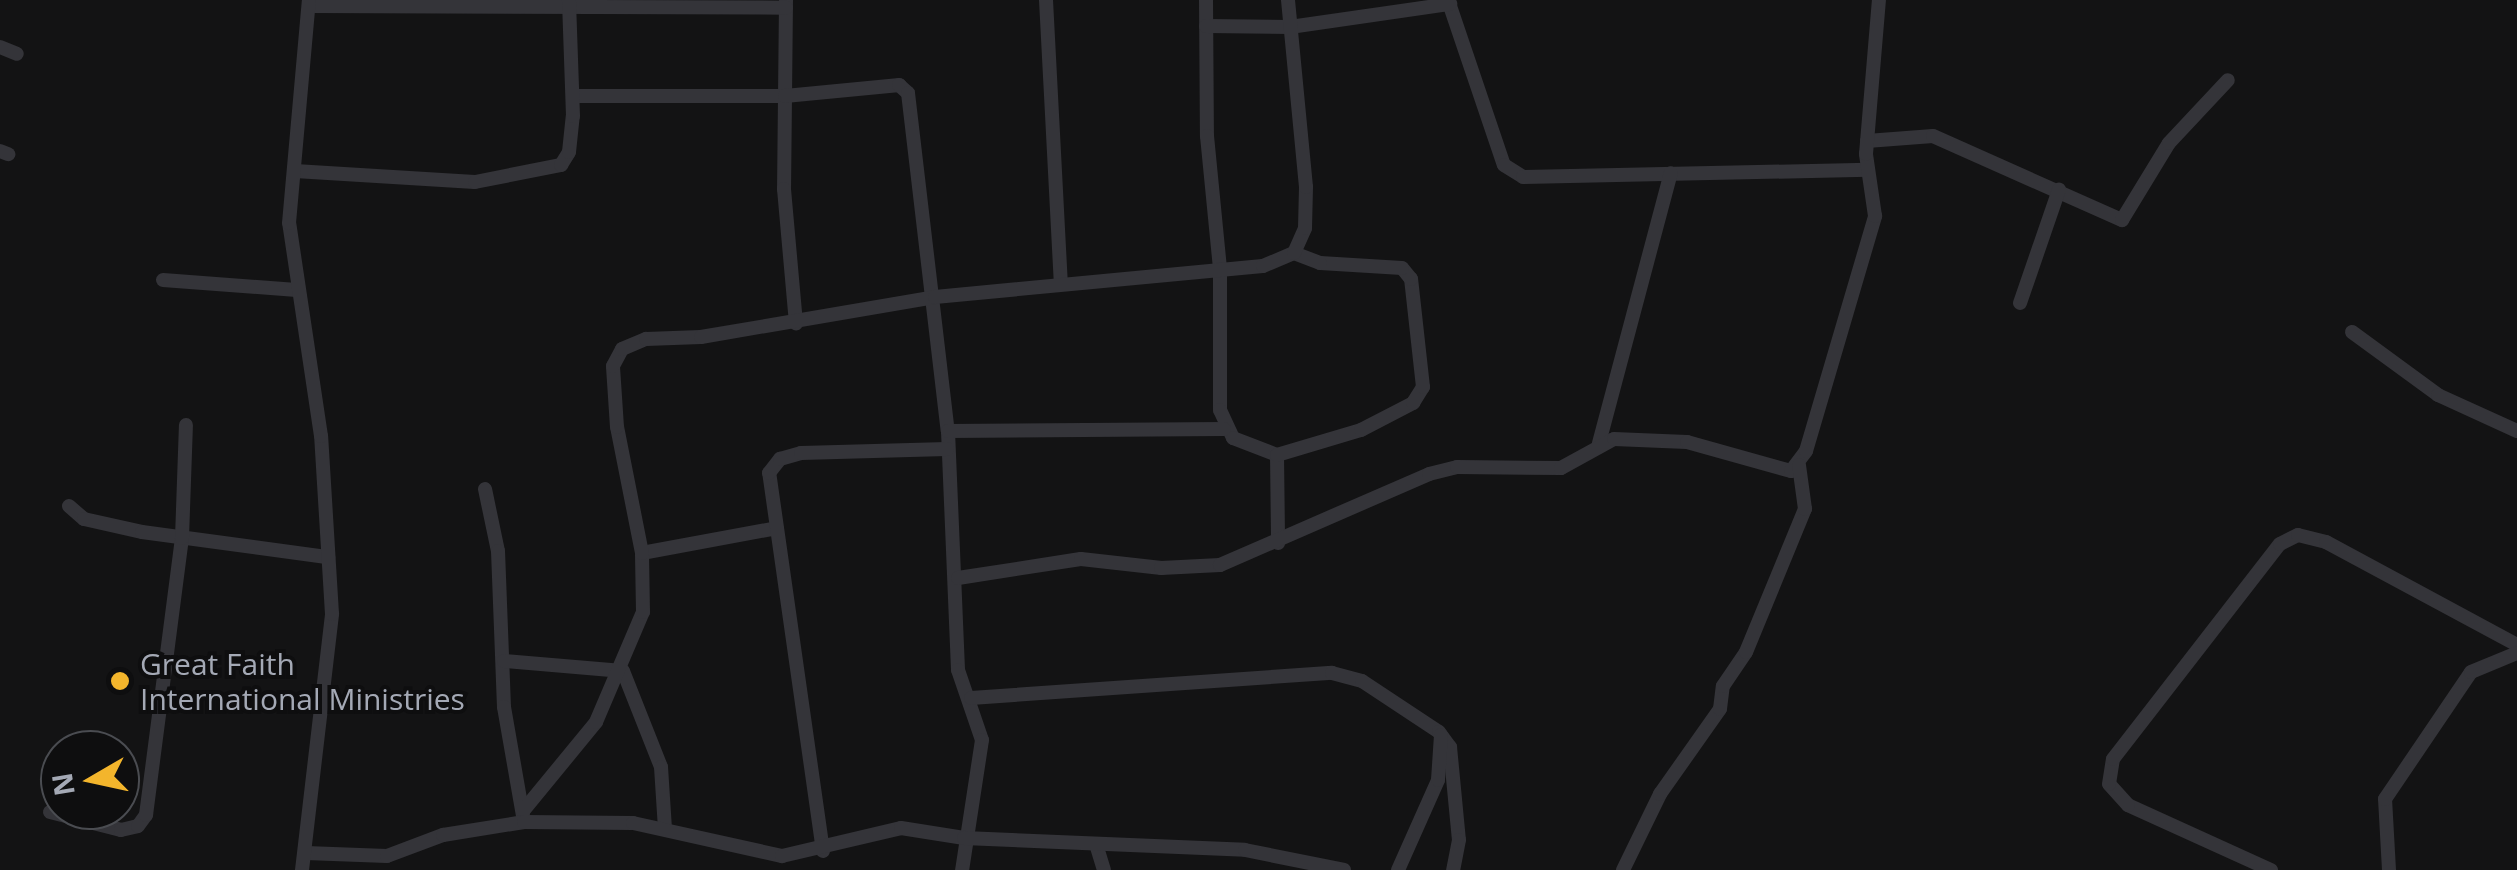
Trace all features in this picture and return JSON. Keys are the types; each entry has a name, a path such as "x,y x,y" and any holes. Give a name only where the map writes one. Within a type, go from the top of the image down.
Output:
{"street":[{"path":"1046,0 1061,283"},
{"path":"1206,0 1207,136 1220,269 1224,429"},
{"path":"1288,0 1306,188 1304,228 1294,253"},
{"path":"1623,870 1660,794 1720,708 1723,686 1746,652 1805,510 1799,465 1876,216 1867,141 1878,0"},
{"path":"295,171 475,182 543,173 560,166 570,152 569,1"},
{"path":"1206,26 1290,27 1449,2 1504,165 1523,177 1548,180 1671,173 1868,170"},
{"path":"302,870 331,664 321,436 289,223 309,3 786,4 784,189 796,323"},
{"path":"0,47 16,54"},
{"path":"1867,141 1934,136 2126,219 2169,143 2228,80"},
{"path":"572,96 785,96 900,85 908,93 948,431 958,578 958,670 971,698 983,768 964,838 962,870"},
{"path":"1599,443 1671,173"},
{"path":"2020,303 2060,190"},
{"path":"524,816 596,722 623,671 644,612 642,553 618,427 614,366 622,349 646,339 796,323 934,297 1263,266 1294,253 1320,262 1402,268 1412,279 1423,387 1413,403 1378,422 1277,455 1224,429 948,431"},
{"path":"163,280 297,290"},
{"path":"2352,332 2438,395 2517,430"},
{"path":"140,823 146,814 182,538 186,425"},
{"path":"958,578 1081,559 1161,568 1220,565 1430,474 1457,467 1561,468 1599,443 1668,439 1779,472 1799,465"},
{"path":"823,851 769,473 780,459 817,451 947,449"},
{"path":"1277,455 1278,543"},
{"path":"485,490 498,551 506,725 524,816"},
{"path":"69,506 84,519 182,538 328,557"},
{"path":"642,553 777,528"},
{"path":"2271,870 2128,805 2109,784 2113,759 2280,544 2298,534 2326,542 2517,645"},
{"path":"2389,870 2385,799 2471,672 2517,653"},
{"path":"504,661 623,671"},
{"path":"623,671 661,768 665,829"},
{"path":"971,698 1332,674 1390,697 1442,735 1450,747 1458,812 1453,870"},
{"path":"1398,870 1438,780 1442,735"},
{"path":"306,853 365,863 524,816 665,829 782,863 876,830 1280,853 1344,870"},
{"path":"1096,844 1104,870"}],"place":[{"name":"Great Faith International Ministries","path":"120,681"}]}
